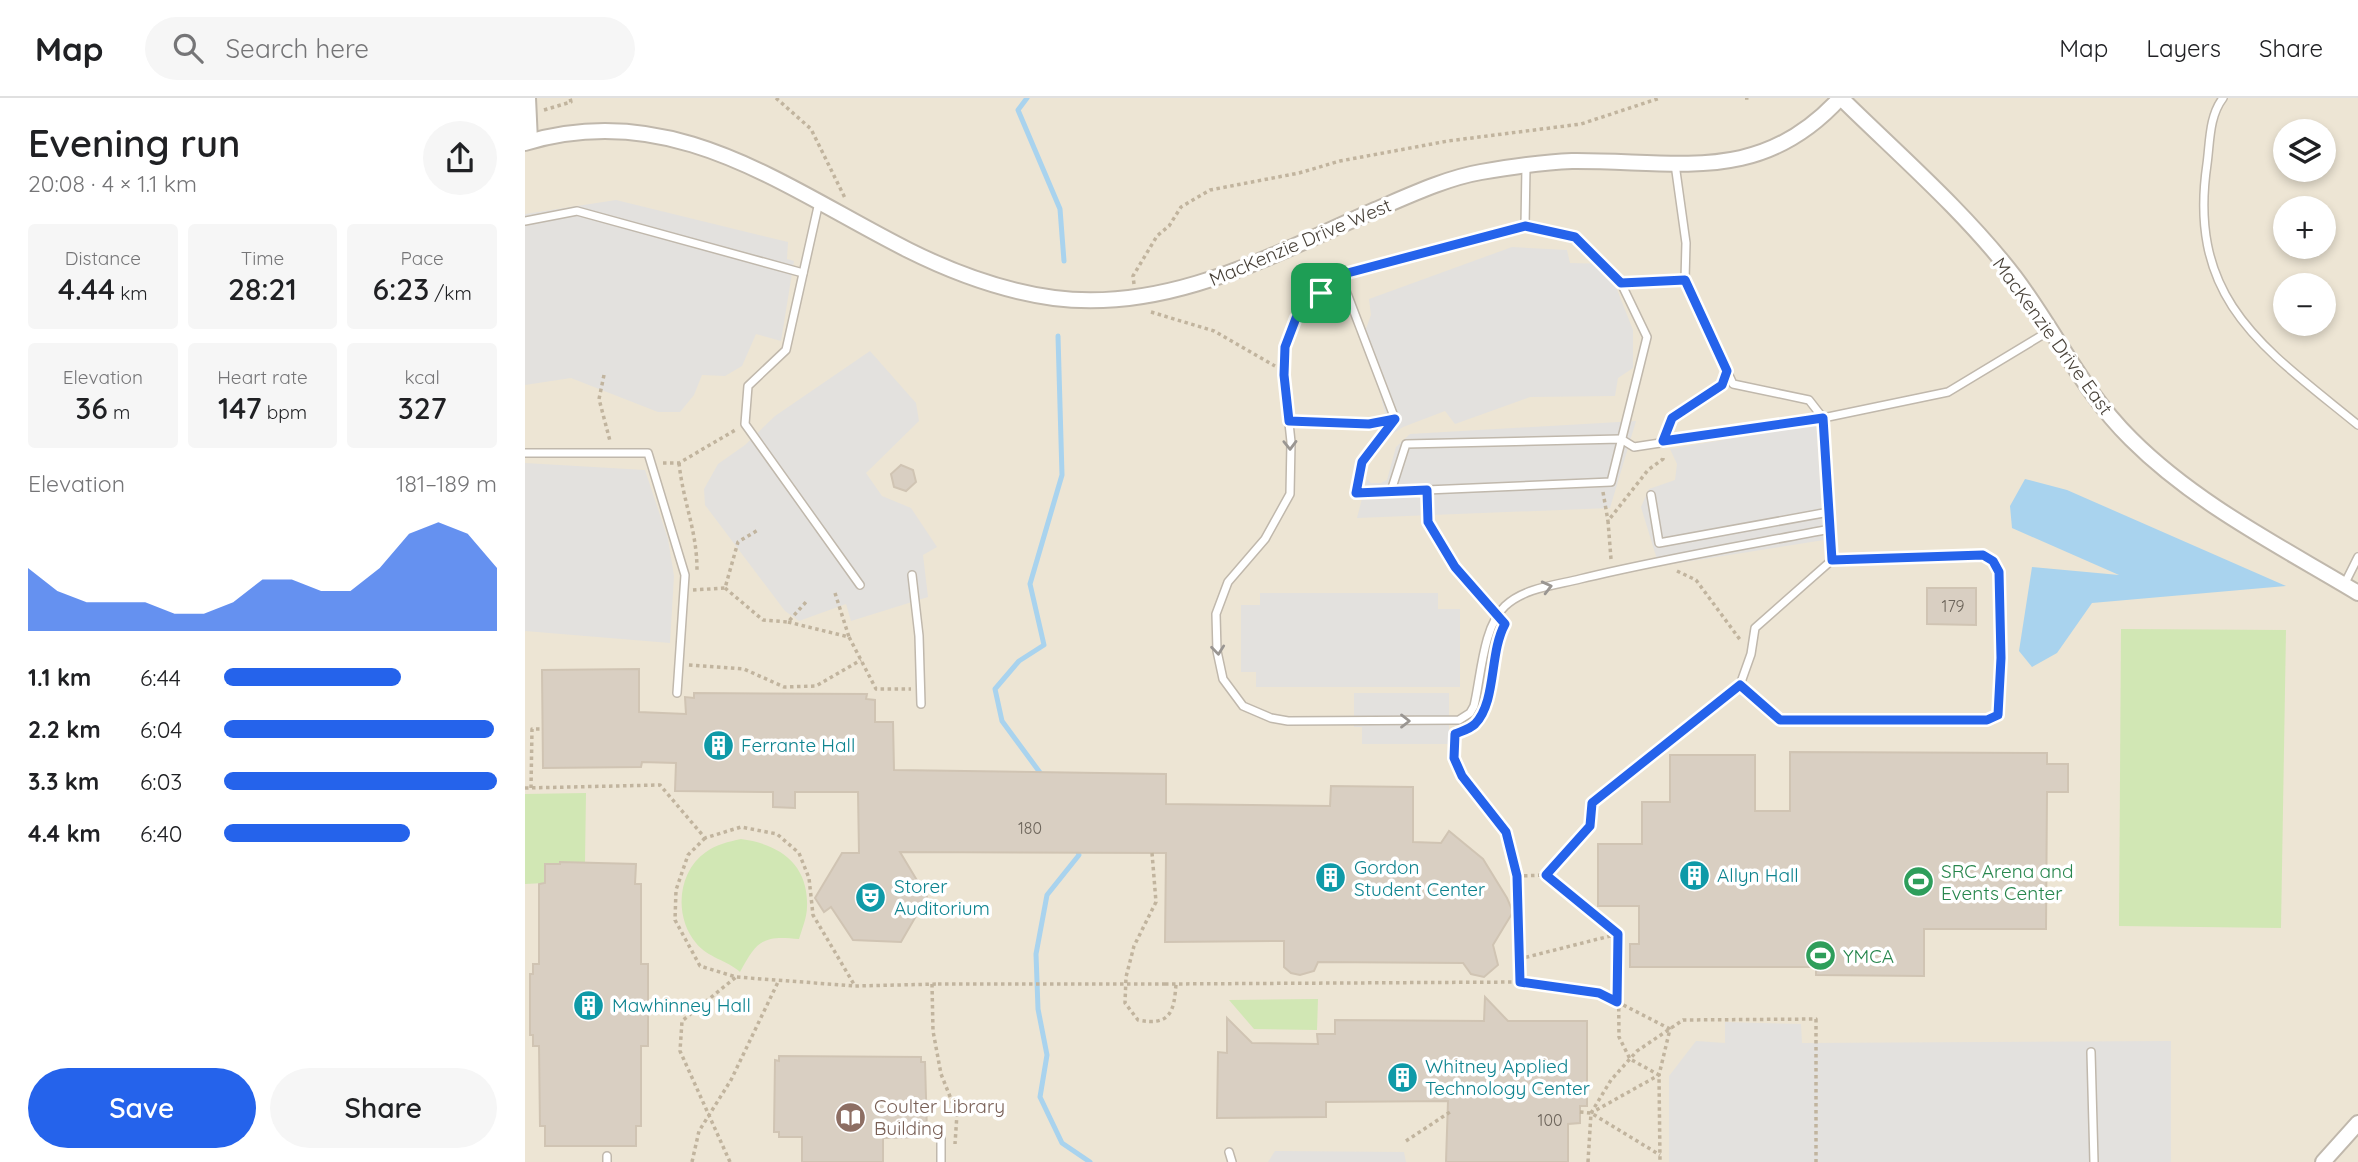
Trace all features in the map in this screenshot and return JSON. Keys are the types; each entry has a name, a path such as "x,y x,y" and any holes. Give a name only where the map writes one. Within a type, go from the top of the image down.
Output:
{"street":[{"path":"527,142 528,98"},
{"name":"MacKenzie Drive West","path":"527,142 548,134 589,126 632,126 675,131 716,144 820,198 907,250 980,282 1058,299 1135,296 1186,288 1219,278 1404,197 1478,172 1569,161 1675,164 1730,161 1778,148 1818,122 1840,98"},
{"name":"MacKenzie Drive East","path":"1840,98 1958,213 2014,277 2079,378 2107,413 2153,458 2195,494 2358,593"},
{"path":"2323,1162 2358,1123"}],"lane":[{"path":"2224,98 2214,115 2202,208 2205,242 2215,278 2232,306 2267,351 2358,425"},
{"path":"1675,164 1686,243 1685,280 1733,384 1809,400 1823,418 1832,560"},
{"path":"1525,226 1526,167"},
{"path":"820,198 786,350 748,386 745,424 860,585"},
{"path":"525,221 577,211 803,273"},
{"path":"1340,275 1395,419 1362,462 1356,493 1611,482 1647,337 1621,283 1575,237 1525,226 1340,275 1296,318 1285,347 1290,494 1265,539 1228,582 1216,614 1217,651 1223,679 1243,706 1271,718 1288,720 1459,720 1470,713 1474,706 1490,628 1505,606 1534,591 1612,572 1830,529"},
{"path":"1621,283 1685,280"},
{"path":"1391,491 1406,444 1622,439 1634,447 1823,418 1948,392 2049,331"},
{"path":"525,453 648,453 685,575 677,693"},
{"path":"1651,495 1659,543 1829,512"},
{"path":"1983,555 1993,561 1999,572 2001,658 1998,715 1987,720 1780,720 1740,685 1751,654 1755,628 1832,560 1983,555"},
{"path":"2344,585 2358,557"},
{"path":"912,575 919,636 921,704"},
{"path":"2091,1052 2094,1162"},
{"path":"941,1138 941,1159"},
{"path":"1229,1152 1232,1162"}],"path":[{"path":"528,115 571,102 570,98"},
{"path":"776,98 811,129 844,194 846,214"},
{"path":"1135,296 1133,276 1157,236 1169,226 1181,207 1210,190 1299,173 1340,161 1448,141 1581,124 1660,98"},
{"path":"1745,98 1751,98"},
{"path":"1146,312 1214,331 1285,370"},
{"path":"1608,521 1649,470 1663,458 1663,441 1672,418 1722,385 1727,371"},
{"path":"604,375 599,399 614,453"},
{"path":"1289,421 1369,424 1395,419"},
{"path":"651,462 679,463 745,424"},
{"path":"679,463 682,492 697,542 698,590"},
{"path":"1601,482 1608,521 1612,572"},
{"path":"1427,490 1428,522 1455,567 1498,615"},
{"path":"725,588 738,542 758,530"},
{"path":"1674,570 1696,580 1751,654"},
{"path":"684,590 725,588 763,620 788,622 849,637"},
{"path":"835,593 849,637 876,689 921,689"},
{"path":"788,622 806,602"},
{"path":"679,665 744,669 784,687 816,685 861,660"},
{"path":"1546,875 1590,826 1592,803 1740,685"},
{"path":"531,788 532,729 543,729"},
{"path":"1464,730 1455,734 1454,758 1462,776 1506,832 1517,876 1520,982"},
{"path":"525,788 660,785 705,838"},
{"path":"855,986 813,915 809,878 799,853 778,834 741,827 705,838 688,855 676,890 675,920 700,966 736,977 855,986 1520,982 1599,993 1669,1029"},
{"path":"1152,853 1156,902 1134,946 1126,976 1125,1003 1138,1020 1151,1023 1165,1019 1175,1008 1176,984"},
{"path":"1517,876 1546,875 1618,934"},
{"path":"1519,959 1618,934"},
{"path":"1618,934 1619,1037 1630,1059 1660,1075"},
{"path":"730,1162 680,1051 683,1021 736,977"},
{"path":"692,1162 699,1131 731,1080 779,981"},
{"path":"935,984 933,1031 939,1063 957,1114 955,1146 941,1159"},
{"path":"1588,1162 1591,1113 1611,1080 1630,1059 1683,1020 1816,1019 1816,1162"},
{"path":"1660,1162 1660,1075 1669,1029"},
{"path":"1591,1113 1660,1075"},
{"path":"1406,1141 1450,1112"},
{"path":"1580,1112 1591,1113 1660,1154"}],"shaded area":[{"path":"525,98 2358,98 2358,1162 525,1162"},
{"path":"616,200 788,242 787,259 794,261 781,341 756,334 742,366 725,376 702,375 694,395 680,412 658,412 571,378 525,385 525,214"},
{"path":"1512,247 1567,250 1570,263 1607,264 1633,330 1633,368 1618,378 1615,396 1530,397 1455,424 1445,411 1403,427 1391,435 1364,334 1371,315 1369,299"},
{"path":"870,351 916,403 919,421 866,473 882,496 911,508 937,547 923,555 928,597 851,621 846,604 799,621 785,611 705,505 704,489 718,464 745,445 775,416"},
{"path":"1636,421 1610,508 1357,518 1367,479 1371,483 1387,480 1396,447 1410,434"},
{"path":"1816,424 1824,540 1659,566 1641,507 1649,489 1675,480 1677,464 1670,449"},
{"path":"525,463 645,470 668,539 674,576 670,643 525,631"},
{"path":"1260,593 1438,593 1438,609 1460,609 1460,687 1256,687 1256,672 1241,672 1241,605 1260,605"},
{"path":"1354,693 1449,693 1449,744 1362,744 1362,727 1354,727"},
{"path":"1725,1022 1801,1024 1802,1043 2171,1041 2171,1162 1669,1162 1669,1076 1696,1041 1725,1043"},
{"path":"1275,1151 1404,1152 1406,1162 1268,1162"}],"green space":[{"path":"2121,629 2286,630 2281,928 2119,926"},
{"path":"586,793 585,862 545,864 545,883 525,884 525,794"},
{"path":"741,839 768,846 789,859 803,879 807,907 799,939 777,938 762,942 751,953 740,972 696,943 684,921 682,895 684,883 696,861 714,847"},
{"path":"1318,999 1317,1030 1254,1029 1229,1000"}],"water":[{"path":"2025,479 2067,490 2286,586 2092,603 2057,653 2032,667 2019,651 2032,567 2119,575 2012,528 2010,506"}],"building":[{"path":"901,465 913,470 916,482 906,491 894,487 891,474"},
{"path":"1927,588 1976,588 1976,625 1927,624"},
{"path":"639,669 639,712 686,714 685,697 694,698 694,693 867,694 866,699 875,700 875,722 893,722 894,770 1166,774 1166,804 1330,806 1331,786 1413,787 1413,842 1441,843 1449,831 1483,859 1507,898 1513,912 1493,945 1498,965 1484,977 1471,974 1463,963 1318,962 1314,971 1300,975 1291,973 1284,967 1284,941 1165,942 1166,853 900,852 927,897 901,942 853,940 831,907 824,912 815,898 842,853 859,853 858,792 795,792 795,808 773,807 773,792 675,791 676,763 642,762 641,767 543,768 542,670"},
{"path":"1790,752 2047,753 2047,764 2068,764 2068,792 2047,792 2046,929 1924,929 1924,976 1816,975 1816,967 1630,967 1630,944 1639,944 1639,906 1598,906 1598,844 1642,844 1642,802 1670,802 1670,755 1755,755 1755,811 1790,811"},
{"name":"Mawhinney Hall","path":"545,864 636,864 635,884 641,884 641,964 648,964 648,1046 641,1046 641,1126 636,1126 636,1146 545,1146 545,1126 540,1126 539,1046 533,1046 533,1035 530,1035 530,974 533,974 533,964 539,964 539,884 545,883"},
{"name":"Whitney Applied Technology Center","path":"1485,997 1508,1021 1587,1021 1587,1106 1580,1106 1580,1123 1568,1124 1568,1162 1446,1162 1448,1101 1326,1102 1326,1117 1217,1118 1218,1052 1227,1053 1227,1018 1252,1043 1318,1044 1317,1034 1335,1034 1335,1020 1484,1021"},
{"name":"Coulter Library Building","path":"779,1056 921,1057 921,1062 925,1062 927,1133 921,1133 921,1137 883,1138 883,1162 802,1162 802,1137 779,1137 779,1132 774,1132 775,1060 779,1061"}],"waterway":[{"path":"1027,98 1018,110 1060,209 1064,261"},
{"path":"1044,778 1002,721 995,689 1019,661 1044,645 1030,584 1062,475 1058,336"},
{"path":"1076,846 1079,855 1047,895 1036,954 1038,1009 1047,1055 1040,1097 1062,1143 1090,1162"}],"place":[{"name":"Ferrante Hall","path":"718,745"},
{"name":"Allyn Hall","path":"1694,875"},
{"name":"Gordon Student Center","path":"1331,878"},
{"name":"SRC Arena and Events Center","path":"1918,882"},
{"name":"Storer Auditorium","path":"871,897"},
{"name":"YMCA","path":"1820,956"},
{"name":"Mawhinney Hall","path":"589,1005"},
{"name":"Whitney Applied Technology Center","path":"1402,1077"},
{"name":"Coulter Library Building","path":"851,1117"}],"route":[{"path":"1525,226 1575,237 1621,283 1685,280 1727,371 1722,385 1672,418 1663,441 1823,418 1832,560 1983,555 1993,561 1999,572 2001,658 1998,715 1987,720 1780,720 1740,685 1592,803 1590,826 1546,875 1618,934 1617,1002 1599,993 1520,982 1517,876 1506,832 1462,776 1454,758 1455,734 1473,727 1484,711 1498,642 1505,624 1455,567 1428,522 1427,490 1356,493 1362,462 1395,419 1369,424 1289,421 1284,375 1285,347 1296,318 1321,293 1340,275 1525,226"}]}
